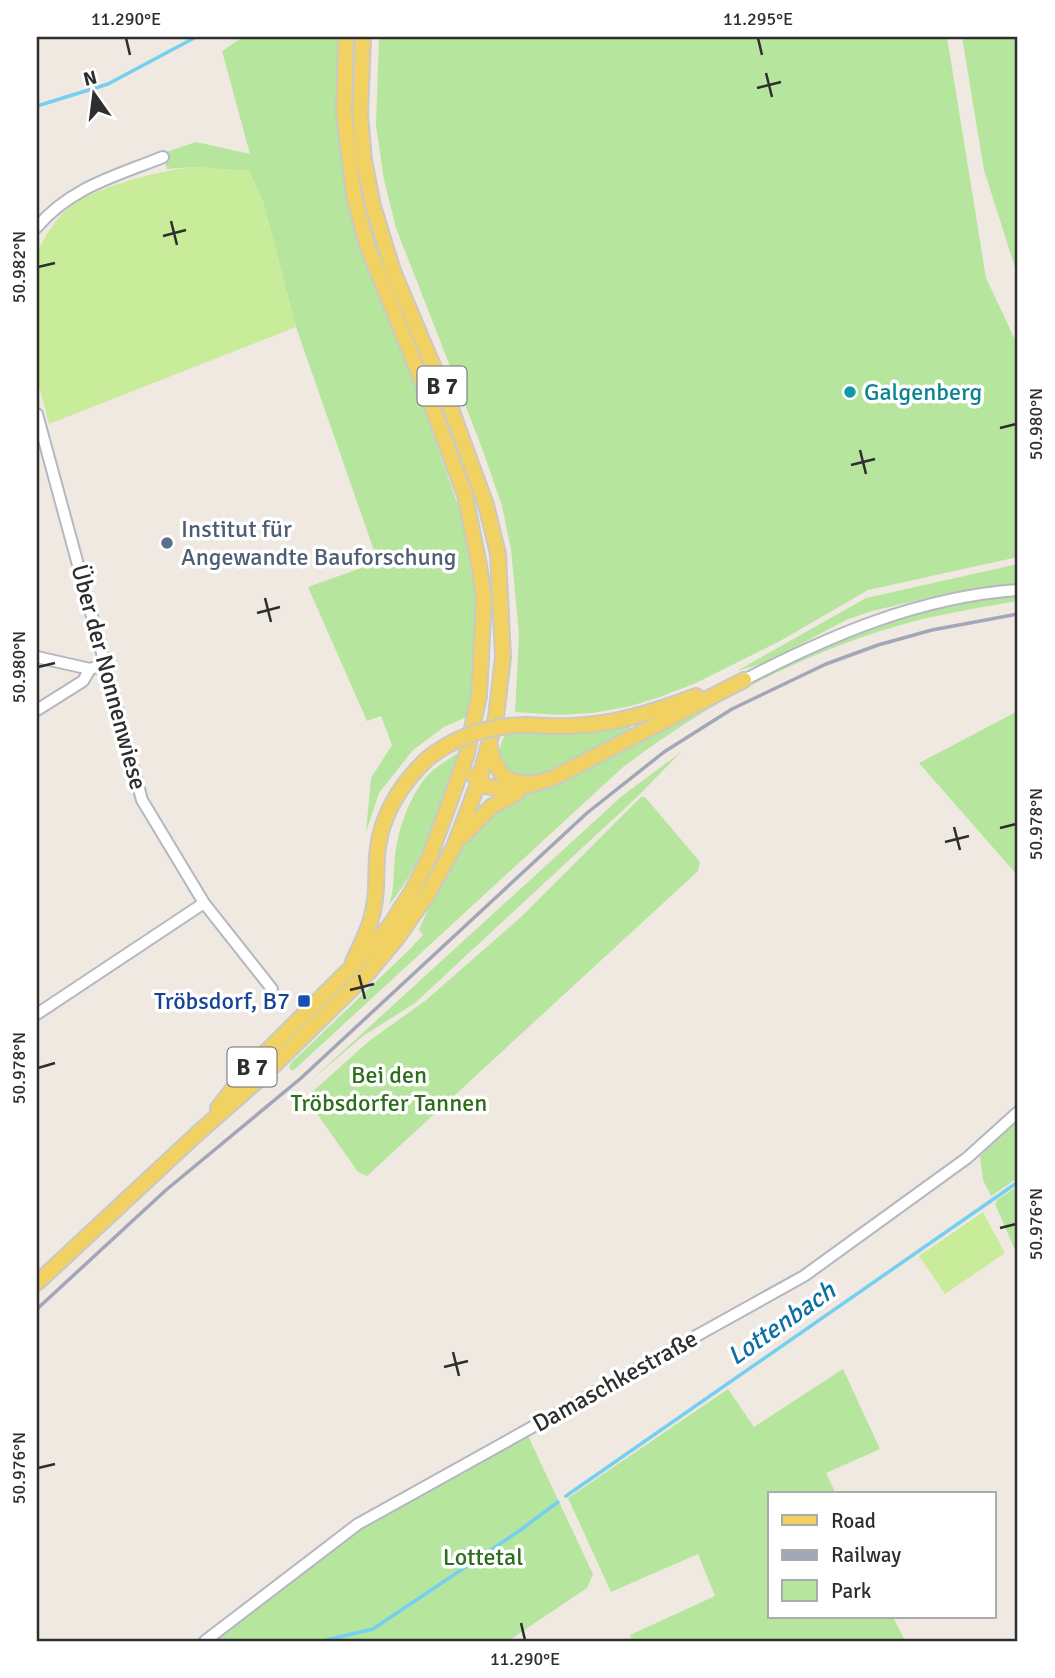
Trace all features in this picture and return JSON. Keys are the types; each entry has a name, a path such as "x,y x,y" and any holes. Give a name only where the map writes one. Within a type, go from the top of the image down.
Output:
{"main road":[{"name":"B 7","path":"198,1133 247,1071 349,972 380,938 412,891 430,856 466,757 476,719 483,647 484,599 479,565 465,495 432,406 376,271 354,196 344,113 346,37"},
{"name":"B 7","path":"37,1283 264,1075 368,973 411,920 454,847 479,781 501,691 503,657 498,554 486,505 450,406 393,271 373,206 364,160 360,115 363,37"},
{"name":"B 7","path":"349,972 374,910 378,845 383,825 391,804 403,785 427,759 465,736 488,728 528,725 570,727 614,722 744,680"},
{"path":"454,847 481,814 491,807 569,771 744,680"},
{"path":"489,741 495,766 500,773 511,781 540,783"},
{"path":"466,757 471,773 479,781 493,788 508,791 540,783"}],"street":[{"path":"37,227 53,208 81,190 163,157"},
{"name":"Über der Nonnenwiese","path":"37,414 142,800 204,903 272,989"},
{"path":"744,680 823,640 872,620 943,601 1018,590"},
{"path":"37,656 90,669 105,664"},
{"path":"37,710 83,681 90,669"},
{"path":"37,1014 204,903"},
{"name":"Damaschkestraße","path":"205,1641 358,1524 804,1276 967,1158 1018,1112"}],"green space":[{"path":"243,37 342,37 339,67 375,280 460,511 477,606 471,715 444,727 413,750 379,793 366,832 371,778 392,745 381,716 367,721 308,587 378,562 296,327 263,202 249,171 193,167 167,169 163,153 196,142 250,154 222,51"},
{"path":"379,37 947,37 986,278 1018,346 1018,557 868,590 780,641 696,683 631,706 593,713 559,715 515,712 519,635 511,549 502,506 482,448 396,228 384,180 376,125"},
{"path":"962,37 1018,37 1018,277 984,170"},
{"path":"193,167 249,171 263,202 296,327 49,424 37,378 37,252 43,240 64,212 80,200 129,181"},
{"path":"1018,564 1018,583 949,593 872,611 846,620 767,662 737,671 866,598"},
{"path":"1018,596 1018,601 912,622 860,638 753,684 686,723 622,768 295,1069 292,1071 289,1067 423,935 419,930 456,855 475,827 494,811 518,798 563,782 732,691 818,649 935,607"},
{"path":"1018,711 1018,876 919,763"},
{"path":"629,723 632,731 554,770 517,774 502,763 500,747 507,733 583,730"},
{"path":"459,752 423,851 389,905 397,846 410,802 428,775"},
{"path":"681,752 637,797 415,1003 363,1036 308,1083 622,796"},
{"name":"Bei den Tröbsdorfer Tannen","path":"641,797 645,797 700,862 698,871 367,1176 358,1172 308,1101 310,1094 369,1041 425,1001 522,916"},
{"path":"1018,1121 1018,1178 991,1196 983,1180 980,1156"},
{"path":"1018,1186 1018,1257 995,1204"},
{"path":"983,1212 1005,1253 945,1294 919,1256"},
{"path":"843,1369 880,1449 826,1473 835,1492 768,1492 768,1618 894,1618 905,1641 632,1641 630,1635 715,1596 698,1554 611,1592 568,1498 728,1389 754,1427"},
{"name":"Lottetal","path":"528,1436 593,1574 587,1588 508,1641 214,1641 360,1530"}],"waterway":[{"path":"37,106 108,84 196,37"},
{"name":"Lottenbach","path":"566,1496 1018,1182"},
{"name":"Lottenbach","path":"322,1641 373,1629 558,1502"}],"railway":[{"path":"37,1309 166,1190 300,1079 587,813 664,752 732,709 826,664 878,645 932,630 1018,614"}],"place":[{"name":"Galgenberg","path":"850,392"},
{"name":"Institut für Angewandte Bauforschung","path":"167,543"},
{"name":"Tröbsdorf, B7","path":"304,1001"}]}
